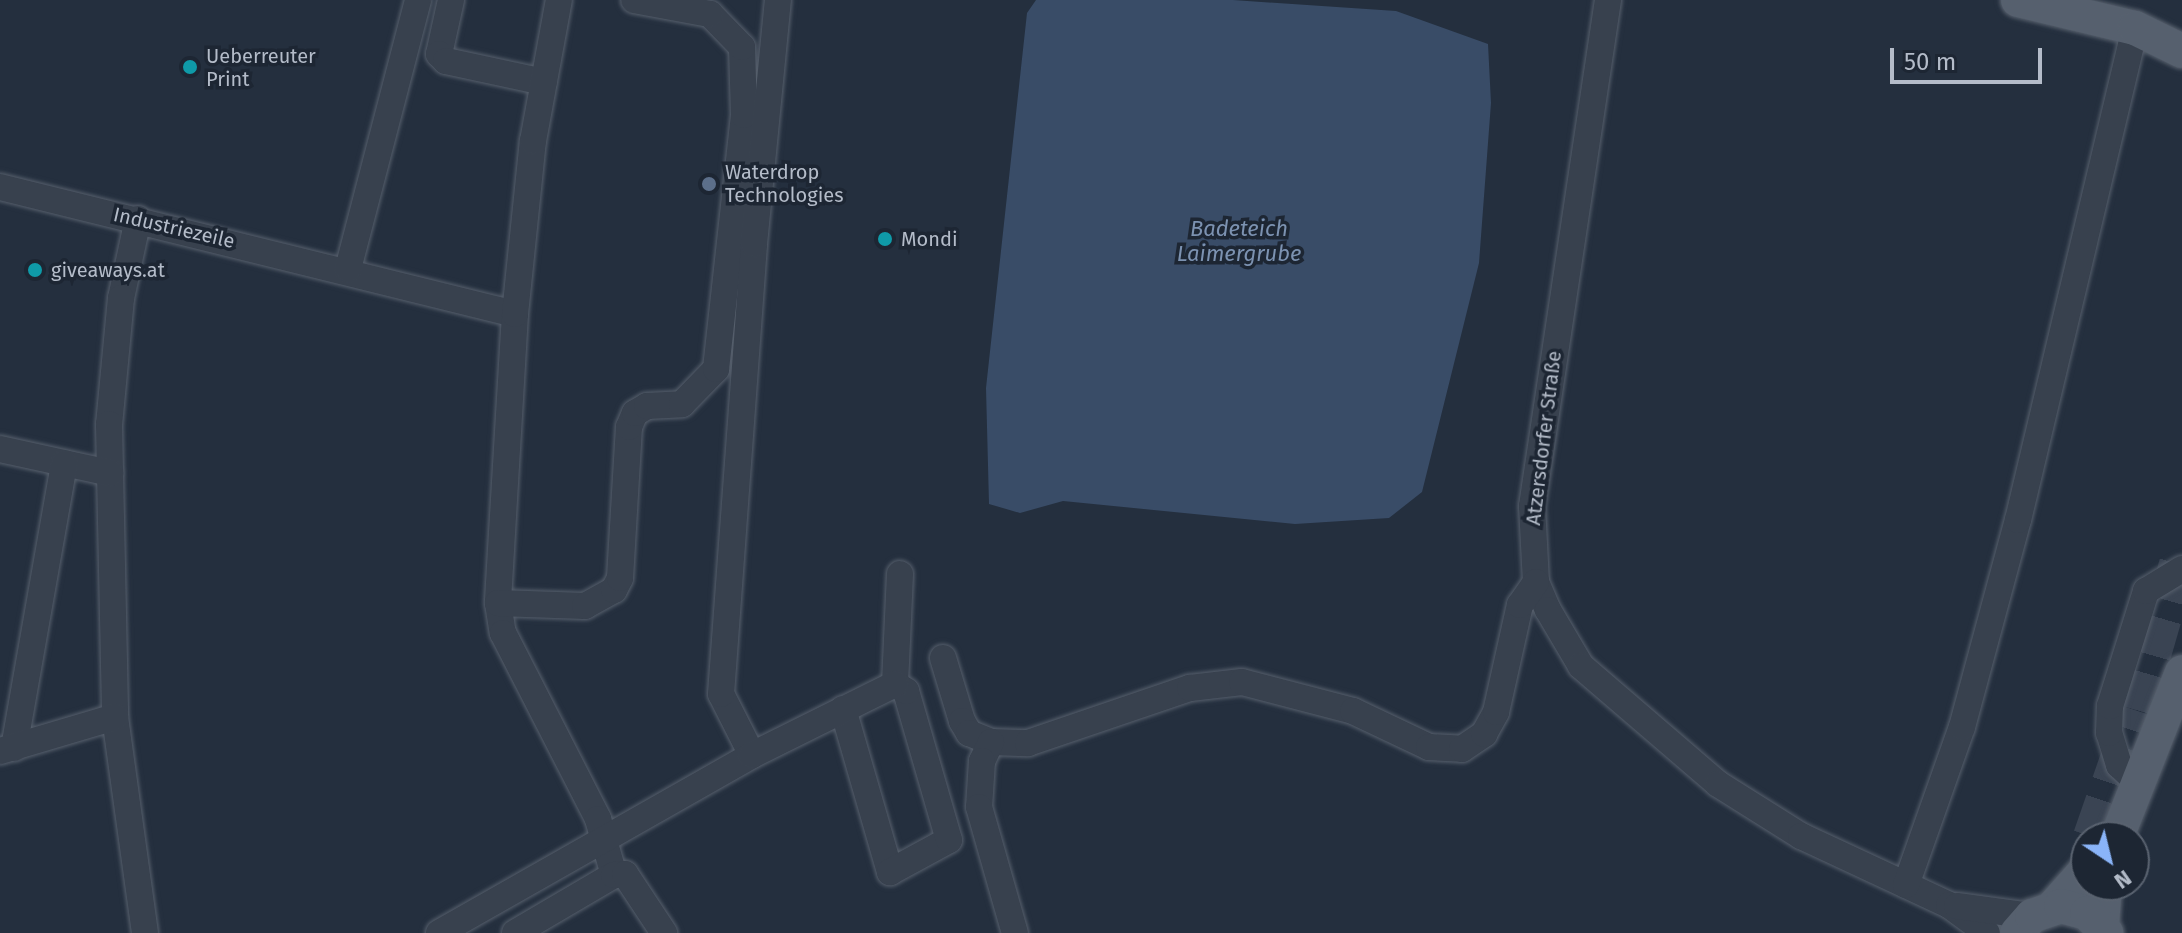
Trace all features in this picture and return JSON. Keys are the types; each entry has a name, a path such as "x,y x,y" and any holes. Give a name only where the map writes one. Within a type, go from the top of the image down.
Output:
{"main road":[{"path":"2018,0 2135,28 2182,51"},
{"path":"2135,28 2182,26"},
{"path":"2121,816 2182,672"},
{"path":"2034,918 2070,885"},
{"path":"2104,930 2105,901"},
{"path":"2034,918 2081,910 2104,930"}],"street":[{"path":"348,269 418,0"},
{"path":"451,0 439,54 446,61 544,82"},
{"path":"559,0 544,82 515,314 498,603 513,655 603,838 614,875"},
{"path":"498,603 585,606 614,590 620,578 629,427 635,413 647,406 682,404 716,369 744,115 742,47 710,14 634,0"},
{"path":"752,755 721,694 754,244 778,0"},
{"name":"Atzersdorfer Straße","path":"1608,0 1532,506 1536,582 1581,666 1695,766 1780,824 1949,905 1987,933"},
{"path":"1906,885 1962,727 2018,520 2135,28"},
{"name":"Industriezeile","path":"0,187 348,269 515,314"},
{"path":"138,219 113,363 110,473 115,717 145,933"},
{"path":"0,449 110,473"},
{"path":"64,463 7,750 115,717"},
{"path":"2121,816 2119,765 2109,733 2110,706 2146,591 2182,569"},
{"path":"895,684 900,574"},
{"path":"943,658 962,721 969,733 991,742 1028,743 1190,688 1242,682 1353,711 1429,747 1462,749 1484,734 1496,712 1520,605 1536,582"},
{"path":"843,709 890,872 949,840 906,691 895,684"},
{"path":"439,933 752,755 895,684"},
{"path":"991,742 982,761 979,807 1015,933"},
{"path":"515,933 614,875 625,874 634,881 664,933"},
{"name":"Atzersdorfer Straße","path":"1949,905 2034,918"}],"water":[{"name":"Badeteich Laimergrube","path":"1036,0 1233,0 1396,11 1488,44 1491,103 1479,263 1422,492 1389,518 1295,524 1063,501 1020,513 989,504 986,388 1027,13"}],"tunnel":[{"path":"2098,821 2136,710 2182,551"}],"place":[{"name":"Ueberreuter Print","path":"190,67"},
{"name":"Waterdrop Technologies","path":"709,184"},
{"name":"Mondi","path":"885,239"},
{"name":"giveaways.at","path":"35,270"}]}
